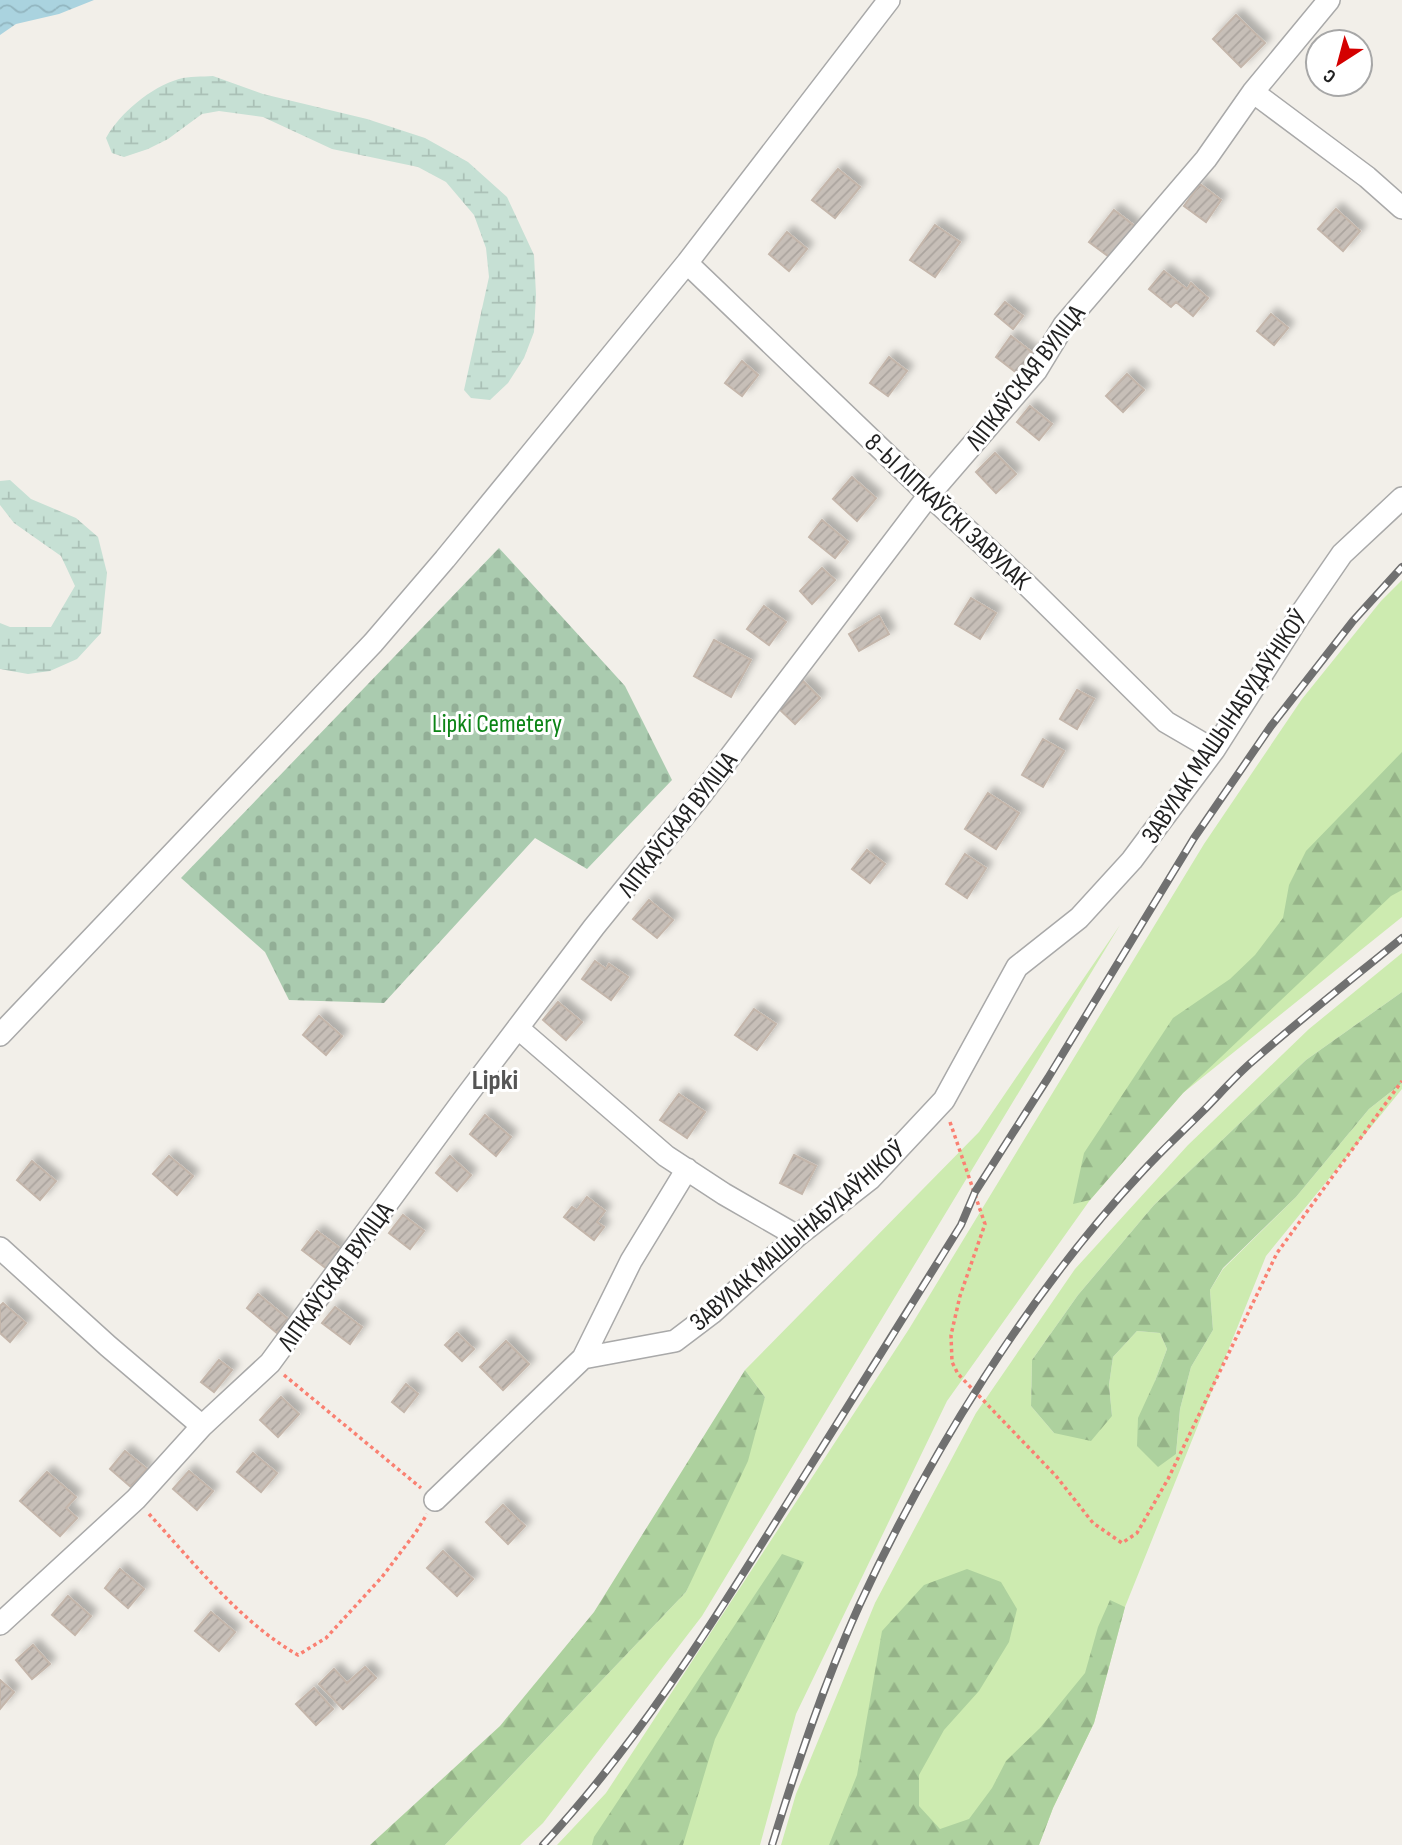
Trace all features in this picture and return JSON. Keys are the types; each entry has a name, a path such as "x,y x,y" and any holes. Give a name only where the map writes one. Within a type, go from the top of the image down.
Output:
{"street":[{"path":"0,1035 373,643 687,263 889,0"},
{"name":"ЛІПКАЎСКАЯ ВУЛІЦА","path":"0,1624 136,1499 202,1426 270,1363 594,927 701,795 929,495 1037,371 1064,325 1206,159 1253,92 1329,0"},
{"path":"1253,92 1367,177 1402,208"},
{"name":"8-Ы ЛІПКАЎСКІ ЗАВУЛАК","path":"687,263 929,495 1024,582 1166,722 1214,750"},
{"name":"ЗАВУЛАК МАШЫНАБУДАЎНІКОЎ","path":"583,1359 675,1340 712,1313 797,1236 870,1179 944,1100 1017,967 1079,918 1132,860 1214,750 1297,618 1342,554 1402,498"},
{"path":"519,1029 666,1156 797,1236"},
{"path":"435,1500 583,1359 631,1261 687,1170"},
{"path":"0,1248 107,1346 202,1426"}],"path":[{"path":"944,1100 985,1224 960,1296 951,1335 952,1362 958,1374 1056,1476 1093,1523 1122,1543 1137,1533 1168,1479 1277,1253 1402,1081"},
{"path":"136,1499 216,1587 276,1643 298,1655 326,1638 382,1577 416,1532 435,1500 270,1363"}],"green space":[{"path":"213,76 263,94 367,119 425,138 468,162 507,197 534,255 534,332 524,358 508,383 490,400 471,398 464,390 489,277 486,248 474,215 446,182 418,167 332,149 263,117 219,111 202,114 168,139 148,149 124,157 112,153 106,138 119,119 137,102 158,88 179,79"},
{"path":"10,480 31,499 76,518 98,537 107,573 101,633 77,659 50,671 28,674 0,669 0,623 10,627 51,627 75,586 61,556 14,523 0,505 0,481"},
{"name":"Lipki Cemetery","path":"499,548 625,686 672,780 587,869 535,838 384,1003 289,1000 265,952 181,878"},
{"path":"1402,580 1402,917 1183,1093 1090,1200 947,1401 796,1714 760,1845 557,1845 606,1793 909,1329 1204,844 1302,699 1381,601"},
{"path":"1402,752 1402,890 1391,896 1183,1093 1090,1200 1073,1204 1084,1153 1173,1018 1230,979 1255,955 1283,918 1289,885 1306,851"},
{"path":"1120,925 702,1616 543,1823 520,1845 445,1845 686,1592 765,1397 745,1370 979,1132"},
{"path":"1402,953 1402,992 1306,1060 1154,1205 1078,1295 1032,1360 1031,1406 1054,1433 1112,1416 1109,1385 1113,1357 1137,1331 1160,1333 1167,1349 1155,1381 1176,1455 1180,1409 1191,1367 1213,1330 1210,1290 1223,1269 1296,1197 1369,1109 1402,1083 1402,1089 1266,1256 1125,1607 1094,1723 1053,1808 1039,1845 781,1845 796,1794 875,1603 976,1413 1075,1269 1188,1145 1309,1029"},
{"path":"1402,992 1402,1083 1369,1109 1296,1197 1223,1268 1210,1290 1213,1330 1191,1367 1180,1409 1176,1454 1158,1467 1137,1446 1138,1418 1167,1349 1160,1333 1137,1331 1113,1357 1109,1385 1112,1416 1091,1441 1054,1433 1031,1406 1032,1360 1078,1295 1154,1205 1306,1060"},
{"path":"745,1370 765,1397 748,1461 686,1592 445,1845 370,1845 500,1726 594,1612"},
{"path":"782,1554 804,1562 715,1739 683,1845 592,1845 594,1837"},
{"path":"967,1569 1001,1582 1017,1609 1009,1642 979,1691 944,1730 919,1775 919,1806 940,1829 969,1819 992,1788 1006,1761 1040,1728 1085,1673 1098,1627 1110,1600 1125,1607 1094,1723 1053,1808 1039,1845 829,1845 857,1775 882,1631 924,1585"}],"water":[{"path":"0,0 94,0 59,14 16,24 0,35"}],"building":[{"path":"1236,15 1265,43 1241,67 1213,39"},
{"path":"838,169 860,187 835,218 812,200"},
{"path":"1200,184 1221,200 1206,222 1184,206"},
{"path":"1336,209 1360,231 1343,251 1318,229"},
{"path":"1114,210 1136,227 1112,259 1089,242"},
{"path":"935,225 960,242 935,277 910,260"},
{"path":"787,232 807,249 789,271 769,254"},
{"path":"1164,271 1187,289 1191,283 1208,298 1193,316 1176,302 1171,307 1149,289"},
{"path":"1005,302 1023,316 1013,329 995,314"},
{"path":"1271,314 1288,328 1274,345 1257,331"},
{"path":"1011,336 1038,357 1022,377 996,357"},
{"path":"889,357 907,371 888,396 870,383"},
{"path":"742,361 758,375 742,396 725,383"},
{"path":"1127,374 1144,390 1123,412 1106,396"},
{"path":"1030,406 1052,424 1039,440 1017,422"},
{"path":"995,453 1016,474 996,493 976,472"},
{"path":"852,477 876,498 857,521 833,499"},
{"path":"822,520 848,542 835,558 809,537"},
{"path":"822,568 835,580 812,604 800,591"},
{"path":"971,598 996,613 980,639 955,624"},
{"path":"764,606 786,622 769,645 747,629"},
{"path":"879,616 889,634 859,651 849,634"},
{"path":"714,640 751,660 731,697 694,676"},
{"path":"803,681 820,698 795,724 778,708"},
{"path":"1077,690 1094,699 1077,729 1060,719"},
{"path":"1043,739 1064,751 1043,787 1022,775"},
{"path":"988,793 1019,813 996,849 965,829"},
{"path":"867,850 885,864 870,883 852,869"},
{"path":"965,854 986,868 967,898 946,884"},
{"path":"649,900 673,920 657,938 633,919"},
{"path":"595,961 606,969 609,964 628,977 611,1000 582,979"},
{"path":"558,1002 582,1022 566,1040 543,1020"},
{"path":"754,1009 776,1024 757,1050 735,1035"},
{"path":"319,1016 342,1036 326,1055 303,1035"},
{"path":"679,1094 705,1112 687,1138 660,1120"},
{"path":"485,1115 511,1137 496,1156 470,1134"},
{"path":"794,1155 816,1166 802,1194 780,1183"},
{"path":"169,1156 193,1176 177,1195 153,1174"},
{"path":"450,1156 471,1175 457,1191 436,1173"},
{"path":"32,1161 56,1181 40,1200 17,1180"},
{"path":"587,1197 605,1211 597,1222 604,1227 594,1240 564,1217 572,1207 577,1210"},
{"path":"403,1215 424,1231 410,1249 389,1233"},
{"path":"317,1231 341,1249 327,1269 302,1250"},
{"path":"258,1294 288,1319 277,1333 247,1308"},
{"path":"3,1303 26,1323 10,1342 0,1333 0,1306"},
{"path":"335,1307 362,1327 350,1344 322,1323"},
{"path":"457,1333 474,1349 462,1361 445,1345"},
{"path":"506,1341 529,1364 503,1390 480,1367"},
{"path":"219,1360 232,1370 214,1392 201,1382"},
{"path":"406,1384 418,1394 404,1412 392,1402"},
{"path":"281,1397 299,1414 278,1437 260,1420"},
{"path":"125,1451 147,1469 131,1487 110,1469"},
{"path":"253,1453 277,1473 261,1492 237,1472"},
{"path":"189,1471 213,1491 197,1510 173,1489"},
{"path":"47,1472 76,1497 66,1508 77,1518 60,1536 20,1501"},
{"path":"503,1505 525,1526 508,1544 486,1522"},
{"path":"443,1551 473,1579 457,1596 427,1568"},
{"path":"120,1569 144,1589 128,1608 105,1588"},
{"path":"68,1596 91,1616 75,1635 52,1615"},
{"path":"211,1612 235,1632 219,1651 195,1631"},
{"path":"33,1645 50,1664 32,1679 16,1660"},
{"path":"365,1667 376,1678 343,1709 319,1684 334,1669 347,1683"},
{"path":"0,1680 14,1692 0,1709"},
{"path":"314,1688 333,1709 316,1725 296,1704"}],"railway":[{"path":"543,1845 577,1807 640,1727 727,1600 961,1225 975,1192 1048,1078 1194,838 1271,726 1353,621 1402,567"},
{"path":"772,1845 834,1664 886,1549 949,1435 1021,1323 1100,1219 1142,1172 1247,1066 1402,938"}],"district":[{"name":"Lipki","path":"495,1079"}]}
